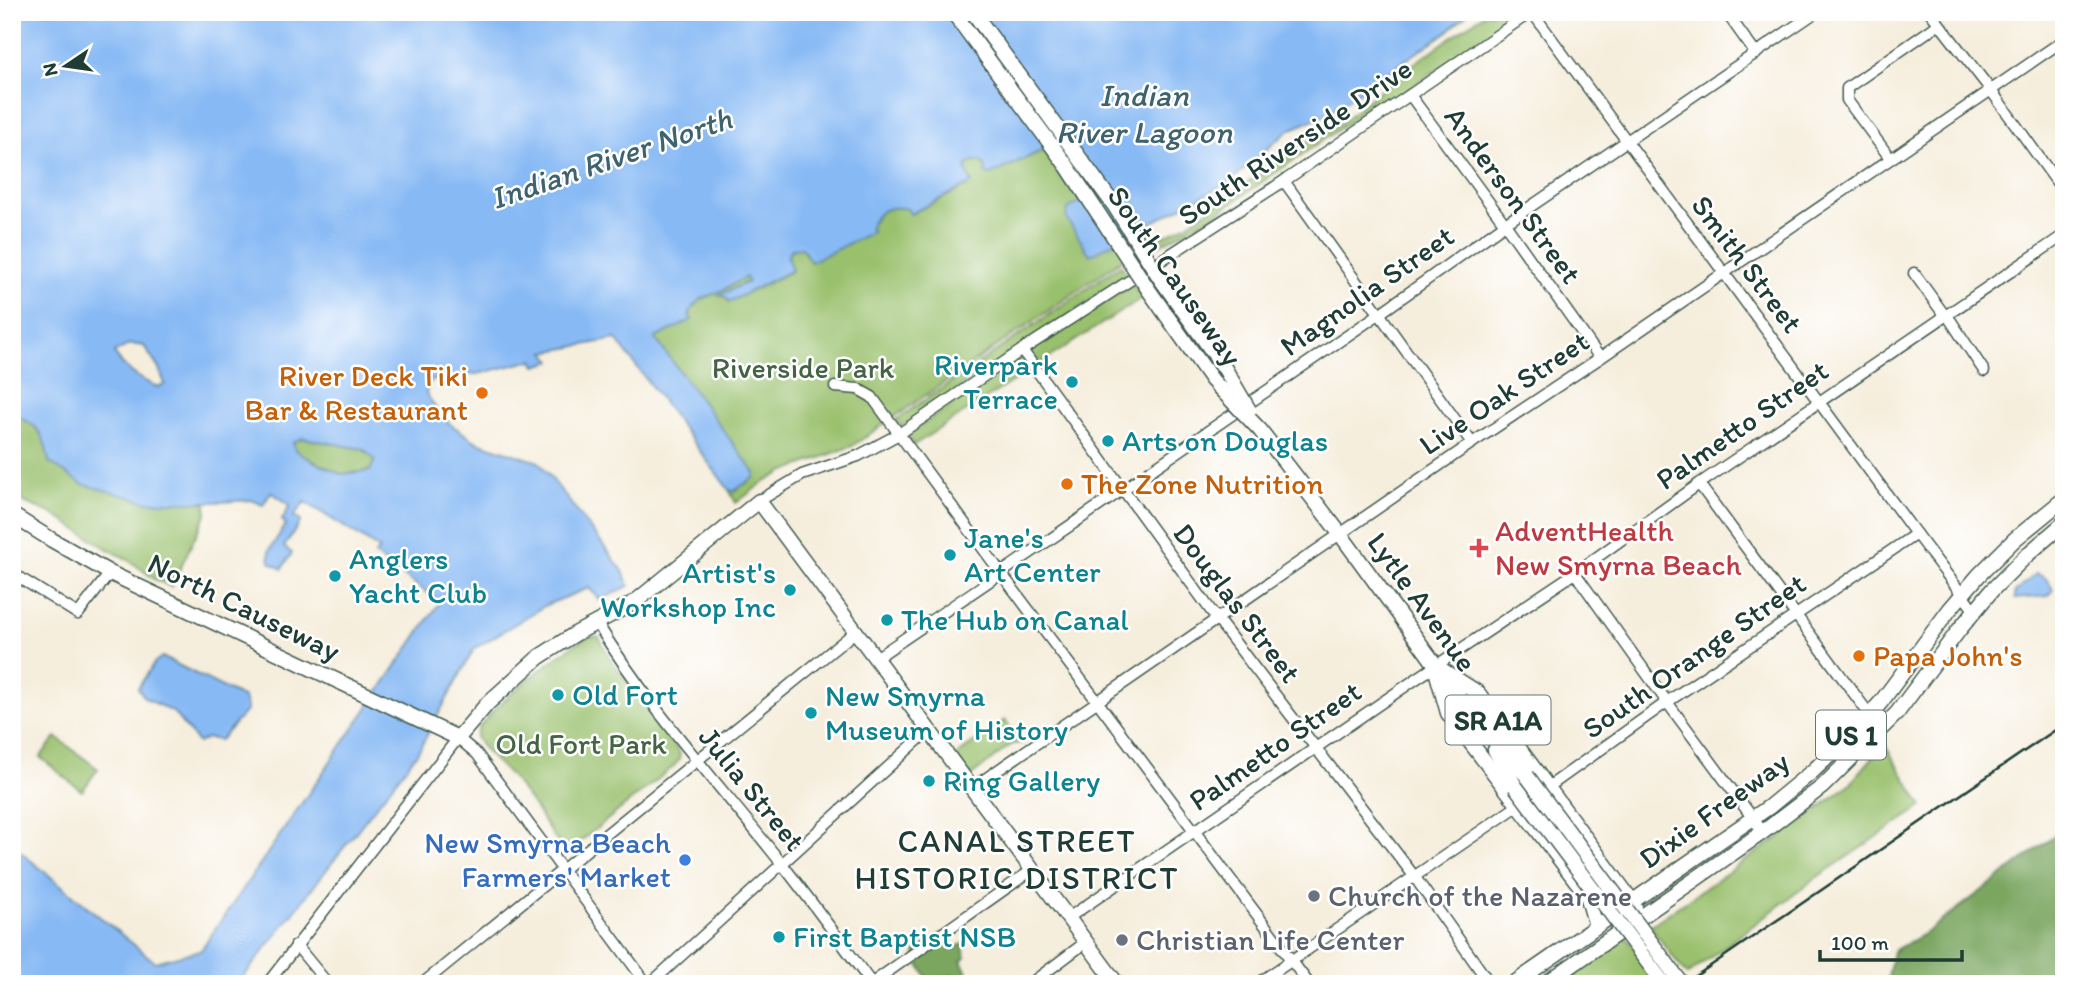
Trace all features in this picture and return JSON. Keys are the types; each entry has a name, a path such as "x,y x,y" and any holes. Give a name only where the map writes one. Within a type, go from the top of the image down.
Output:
{"main road":[{"name":"South Causeway","path":"953,12 1067,166 1212,380 1261,430"},
{"name":"South Causeway","path":"973,12 1114,205 1160,278 1225,369 1261,430 1341,535"},
{"name":"Dixie Freeway","path":"1513,984 1753,818 1814,770 1870,715 1963,594 2008,545 2064,499"},
{"path":"457,738 488,703 539,657 635,602 759,501 1117,984"},
{"name":"North Causeway","path":"12,515 110,573 457,738"},
{"name":"Dixie Freeway","path":"1545,984 1763,832 1822,787 1881,730 1974,610 2018,563 2064,523"},
{"name":"Lytle Avenue","path":"1341,535 1486,734 1527,776 1682,984"},
{"name":"SR A1A","path":"1435,666 1478,693 1632,901 1635,921"},
{"name":"SR A1A","path":"1435,666 1448,713 1587,895 1596,926"},
{"name":"Lytle Avenue","path":"1486,734 1515,786 1664,984"},
{"path":"1587,895 1612,915 1635,921"}],"street":[{"name":"South Riverside Drive","path":"759,501 802,475 858,456 899,434 1022,350 1284,181 1532,12"},
{"name":"Smith Street","path":"1532,12 1626,143 1974,610"},
{"path":"1726,12 1756,54"},
{"name":"Magnolia Street","path":"876,658 1816,12"},
{"path":"1930,12 1990,89 2064,192"},
{"path":"1890,158 1847,100 1847,88 1939,24"},
{"name":"Live Oak Street","path":"972,788 2064,40"},
{"name":"Anderson Street","path":"1409,96 1505,224 1600,358"},
{"path":"1284,181 1472,443"},
{"name":"Palmetto Street","path":"1068,918 1575,573 1699,484 2064,235"},
{"path":"1914,273 1984,371"},
{"name":"Douglas Street","path":"1022,350 1217,619 1414,876 1490,984"},
{"path":"835,387 858,389 872,397 1309,984"},
{"path":"1699,484 1881,730"},
{"name":"South Orange Street","path":"1257,984 1519,805 1548,788 1667,702 1916,534"},
{"path":"12,573 78,614 110,573"},
{"path":"1575,573 1763,832"},
{"name":"Julia Street","path":"597,623 617,656 697,761 782,864 872,984"},
{"path":"422,984 855,632"},
{"path":"267,984 457,738 477,754 649,984 929,730"},
{"path":"872,984 1032,870"},
{"path":"1030,984 1086,942"},
{"path":"296,945 328,984"}],"green space":[{"path":"1487,12 1521,12 1404,92 1355,118 1216,214 1156,247 1151,237 1163,237 1186,225 1310,140 1342,122 1395,77"},
{"name":"Riverside Park","path":"1063,141 1132,253 852,446 783,472 736,503 729,490 734,491 755,477 655,338 691,320 689,315 692,308 700,300 743,278 746,277 749,281 729,291 726,297 729,302 792,271 788,254 792,248 802,248 810,261 872,231 870,227 880,212 901,208 908,209 911,214 971,184 966,170 973,161 981,161 986,173 990,175"},
{"path":"1121,265 1128,276 901,427 896,420"},
{"path":"1133,284 1142,298 1039,364 1030,351"},
{"path":"1021,357 1030,370 914,445 907,435"},
{"path":"12,414 30,421 46,441 49,463 205,499 207,512 171,587 154,579 129,560 51,513 12,495"},
{"path":"303,438 363,449 376,460 370,471 341,474 295,450 293,442"},
{"name":"Old Fort Park","path":"590,636 599,637 610,659 680,753 679,760 673,767 577,844 565,848 558,843 518,785 491,758 476,737 479,728 490,715 525,682"},
{"path":"1005,720 1022,743 1012,744 973,775 967,773 953,758"},
{"path":"56,737 98,769 82,791 40,757"},
{"path":"1884,744 1923,806 1816,878 1687,975 1650,926 1801,822 1850,784"},
{"path":"2064,829 2064,964 2039,984 1887,984 1893,951 1924,934"},
{"path":"1621,931 1663,984 1545,984"},
{"path":"942,933 955,948 962,944 966,957 961,961 971,979 965,984 955,984 951,975 942,981 944,984 921,984 928,979 915,952"}],"water":[{"path":"12,12 1469,12 1447,32 1325,115 1289,130 1231,181 1090,255 1066,218 1068,209 1081,201 1043,150 990,175 985,173 986,168 981,161 973,161 967,165 966,170 972,183 910,214 908,209 901,208 880,212 870,227 872,232 811,262 802,248 792,249 788,257 792,270 729,302 726,297 719,295 748,282 746,277 700,300 689,315 692,320 655,338 755,473 755,477 734,491 729,490 616,339 545,352 552,361 536,366 533,360 482,373 431,380 426,393 450,424 477,442 539,462 623,571 629,586 600,600 589,588 546,605 474,649 418,752 238,984 12,984 12,845 155,962 201,950 440,602 375,555 379,549 305,502 294,516 301,521 284,547 292,553 282,569 270,562 269,551 286,524 282,520 290,505 271,492 263,505 252,500 148,502 82,484 49,462 39,432 29,422 12,414","holes":["130,344 144,346 165,384 158,387 151,384 133,374 123,364 114,353","303,438 363,449 375,460 370,471 341,474 295,450 293,442"]},
{"path":"2036,574 2047,580 2053,591 2048,596 2015,599 2015,592"},
{"path":"162,657 244,698 247,710 220,740 207,738 198,743 173,712 145,698 138,688 155,662"}],"railway":[{"path":"1684,984 2064,724"}],"place":[{"name":"Riverpark Terrace","path":"1072,382"},
{"name":"River Deck Tiki Bar & Restaurant","path":"482,393"},
{"name":"Arts on Douglas","path":"1108,441"},
{"name":"The Zone Nutrition","path":"1067,484"},
{"name":"AdventHealth New Smyrna Beach","path":"1479,548"},
{"name":"Jane's Art Center","path":"950,555"},
{"name":"Anglers Yacht Club","path":"335,576"},
{"name":"Artist's Workshop Inc","path":"790,590"},
{"name":"The Hub on Canal","path":"887,620"},
{"name":"Papa John's","path":"1859,656"},
{"name":"Old Fort","path":"558,695"},
{"name":"New Smyrna Museum of History","path":"811,713"},
{"name":"Ring Gallery","path":"929,781"},
{"name":"New Smyrna Beach Farmers' Market","path":"685,860"},
{"name":"Church of the Nazarene","path":"1314,896"},
{"name":"First Baptist NSB","path":"779,937"},
{"name":"Christian Life Center","path":"1122,940"}],"district":[{"name":"CANAL STREET HISTORIC DISTRICT","path":"1017,860"}],"water label":[{"name":"Indian River Lagoon","path":"1144,114"},
{"name":"Indian River North","path":"611,158"}]}
